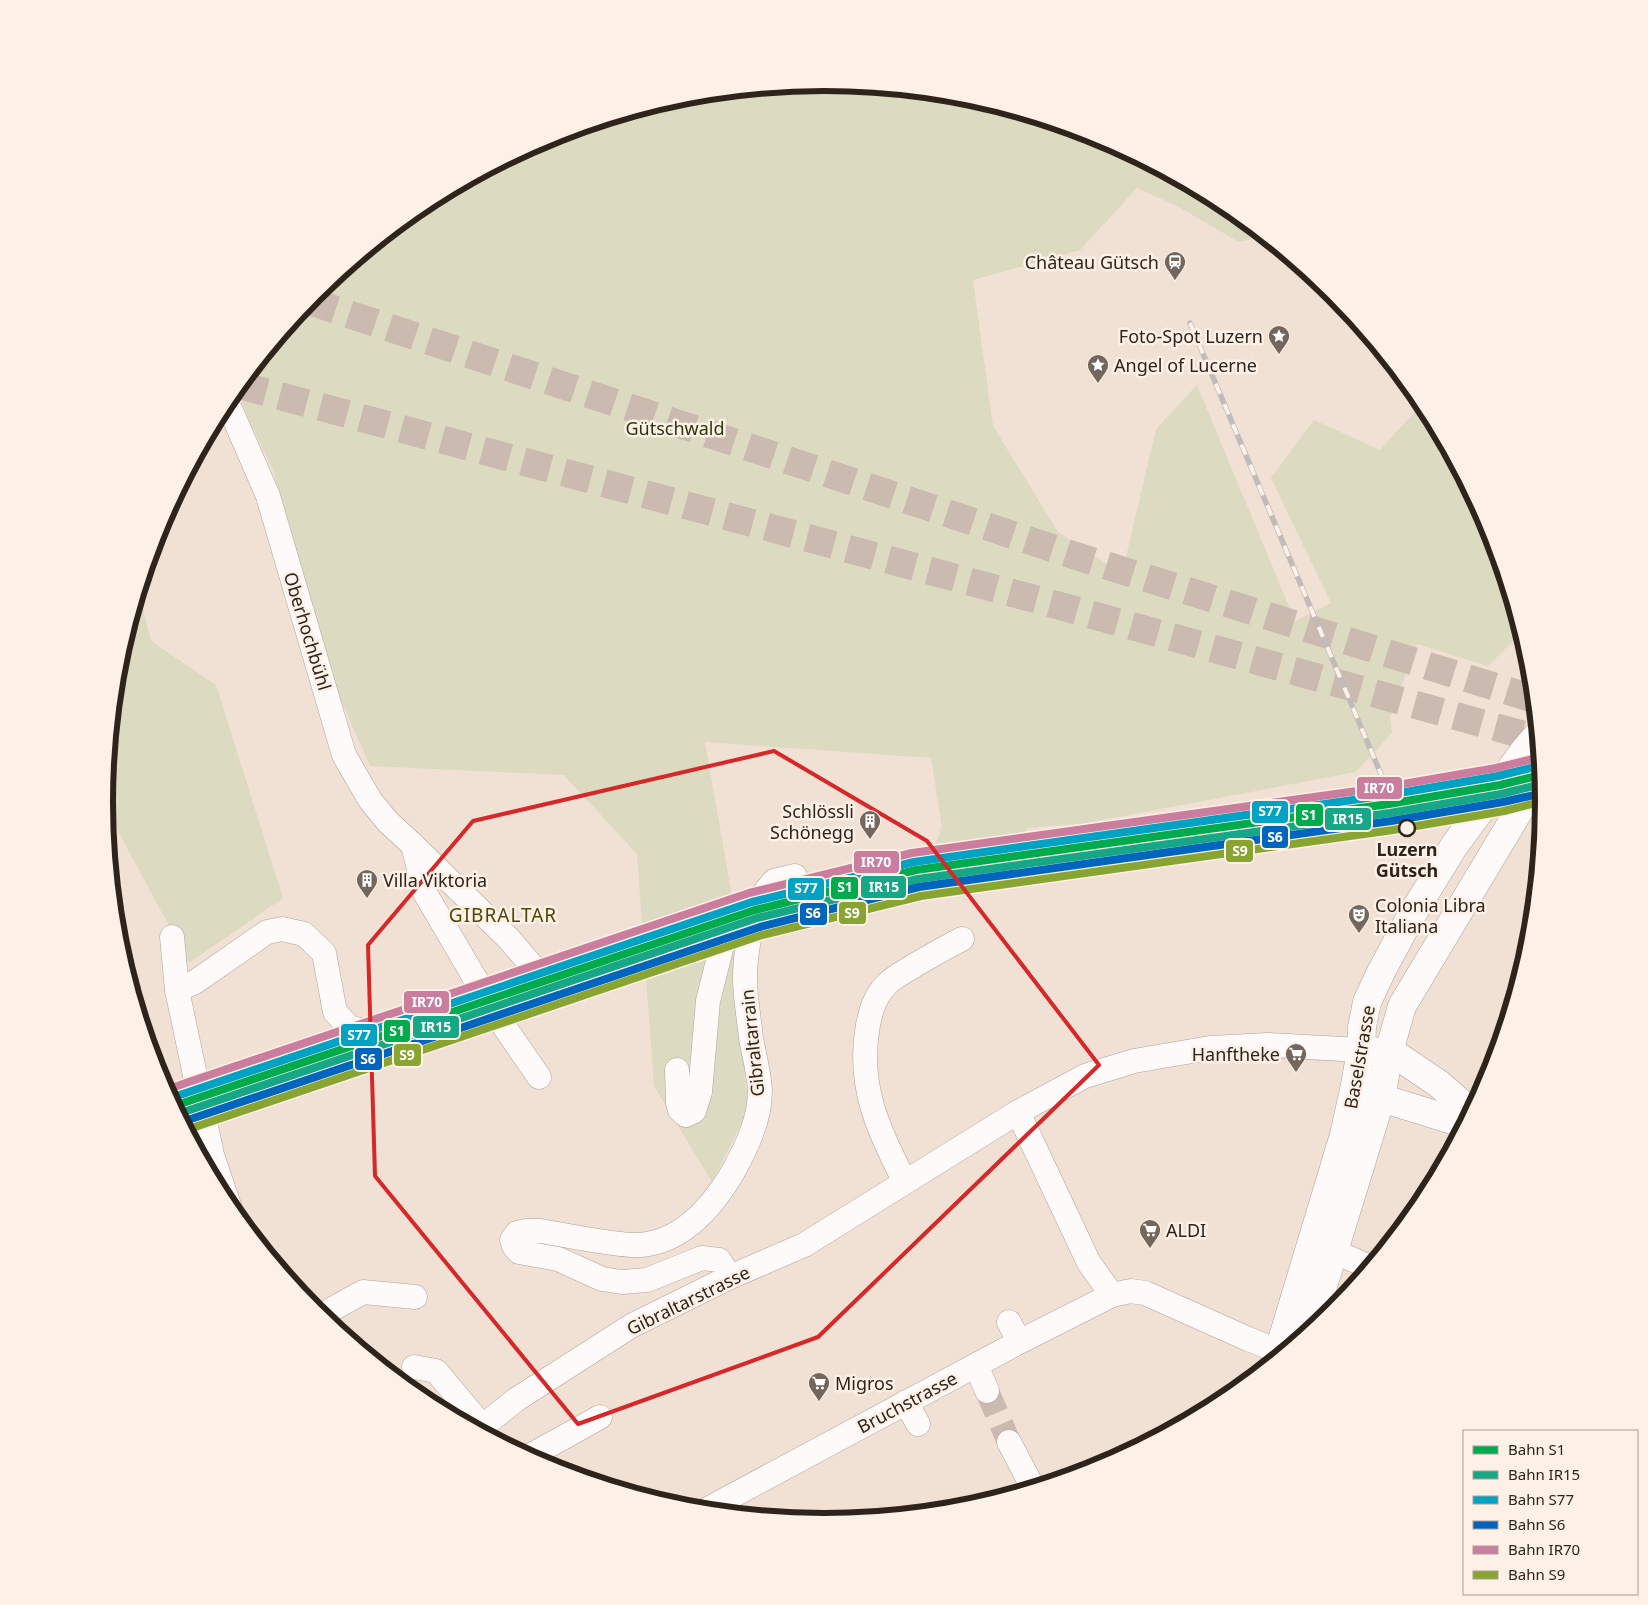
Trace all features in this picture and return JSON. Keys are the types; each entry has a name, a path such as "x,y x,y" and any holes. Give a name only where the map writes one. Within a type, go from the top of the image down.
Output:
{"main road":[{"name":"Baselstrasse","path":"1310,1321 1344,1135 1356,1085 1362,1027 1367,1002 1411,916 1454,846 1532,742"},
{"name":"Baselstrasse","path":"1284,1345 1381,1098 1389,1052 1402,1006 1535,787"},
{"path":"1459,1122 1381,1098 1368,1084 1361,1066 1361,1050 1389,1052 1439,1084 1466,1108"}],"street":[{"name":"Oberhochbühl","path":"231,411 268,496 344,755 370,800 388,822 414,845 509,939 550,987"},
{"path":"414,845 425,893 497,1016 539,1077"},
{"path":"755,910 774,881 795,876"},
{"name":"Gibraltarrain","path":"677,1070 678,1103 680,1110 686,1115 694,1111 700,1092 708,1001 728,917 734,908 741,903 749,904 755,910 748,945 745,979 760,1090 757,1121 742,1155 722,1190 709,1207 691,1224 668,1238 650,1243 626,1244 541,1231 517,1233 512,1240 519,1252 558,1259 602,1279 622,1282 647,1280 702,1258 719,1260 730,1277"},
{"path":"177,990 195,982 267,932 282,929 304,934 324,954 335,1012 350,1028 367,1031 423,1032 497,1016"},
{"path":"172,937 177,990 212,1155 219,1176"},
{"path":"905,1182 883,1139 870,1103 865,1068 866,1040 872,1005 886,984 898,975 962,938"},
{"name":"Gibraltarstrasse","path":"483,1426 517,1399 632,1326 730,1277 804,1245 1018,1112 1085,1076 1134,1061 1210,1048 1268,1045 1361,1050"},
{"path":"1018,1112 1089,1263 1112,1295"},
{"path":"1323,1246 1364,1265"},
{"name":"Bruchstrasse","path":"715,1505 976,1365 1014,1332 1112,1295 1131,1291 1145,1293 1275,1352"},
{"path":"328,1312 363,1292 415,1297"},
{"path":"976,1365 987,1391"},
{"path":"414,1367 436,1371 475,1422"},
{"path":"906,1402 918,1424"},
{"path":"536,1453 600,1417"},
{"path":"1009,1442 1030,1483"}],"highlighted area":[{"path":"774,751 927,841 1099,1065 818,1337 578,1424 375,1176 368,945 473,821"}],"green space":[{"name":"Gütschwald","path":"824,91 917,97 1008,115 1096,145 1180,187 1219,211 1256,238 1239,242 1177,206 1137,188 1080,250 973,280 993,426 1058,532 1122,574 1156,429 1197,385 1295,621 1331,603 1271,478 1314,420 1380,450 1417,410 1462,488 1481,530 1498,574 1516,638 1488,666 1417,644 1390,717 1392,733 1356,772 1081,824 1028,828 993,864 925,871 942,827 931,758 705,742 734,908 734,955 748,1110 712,1182 654,1086 637,854 564,775 370,766 302,612 302,573 273,470 249,420 240,397 289,334 321,300 391,238 429,211 509,165 552,145 640,115 731,97"},
{"path":"141,603 151,641 216,685 283,898 189,963 113,823 114,756 119,710 126,664"}],"tunnel":[{"path":"317,304 1076,556 1527,697"},
{"path":"247,387 1053,604 1532,737"},
{"path":"987,1391 1009,1442"}],"railway":[{"path":"1190,323 1386,786"}],"rail line":[{"name":"IR70","path":"173,1087 749,893 912,853 1386,787 1496,768 1534,759"},
{"name":"S77","path":"177,1096 752,902 914,862 1388,795 1498,776 1534,767"},
{"name":"S1","path":"180,1104 755,910 916,870 1389,804 1500,785 1534,777"},
{"name":"IR15","path":"184,1112 757,918 918,879 1390,813 1501,794 1535,786"},
{"name":"S6","path":"188,1120 760,927 919,887 1391,821 1535,795"},
{"name":"S9","path":"192,1128 762,935 921,896 1393,830 1504,811 1535,803"}],"place":[{"name":"Château Gütsch","path":"1175,281"},
{"name":"Foto-Spot Luzern","path":"1279,355"},
{"name":"Angel of Lucerne","path":"1098,384"},
{"name":"Luzern Gütsch","path":"1407,828"},
{"name":"Schlössli Schönegg","path":"870,840"},
{"name":"Villa Viktoria","path":"367,899"},
{"name":"Colonia Libra Italiana","path":"1359,934"},
{"name":"Hanftheke","path":"1296,1073"},
{"name":"ALDI","path":"1150,1249"},
{"name":"Migros","path":"819,1402"}],"district":[{"name":"GIBRALTAR","path":"503,915"}]}
